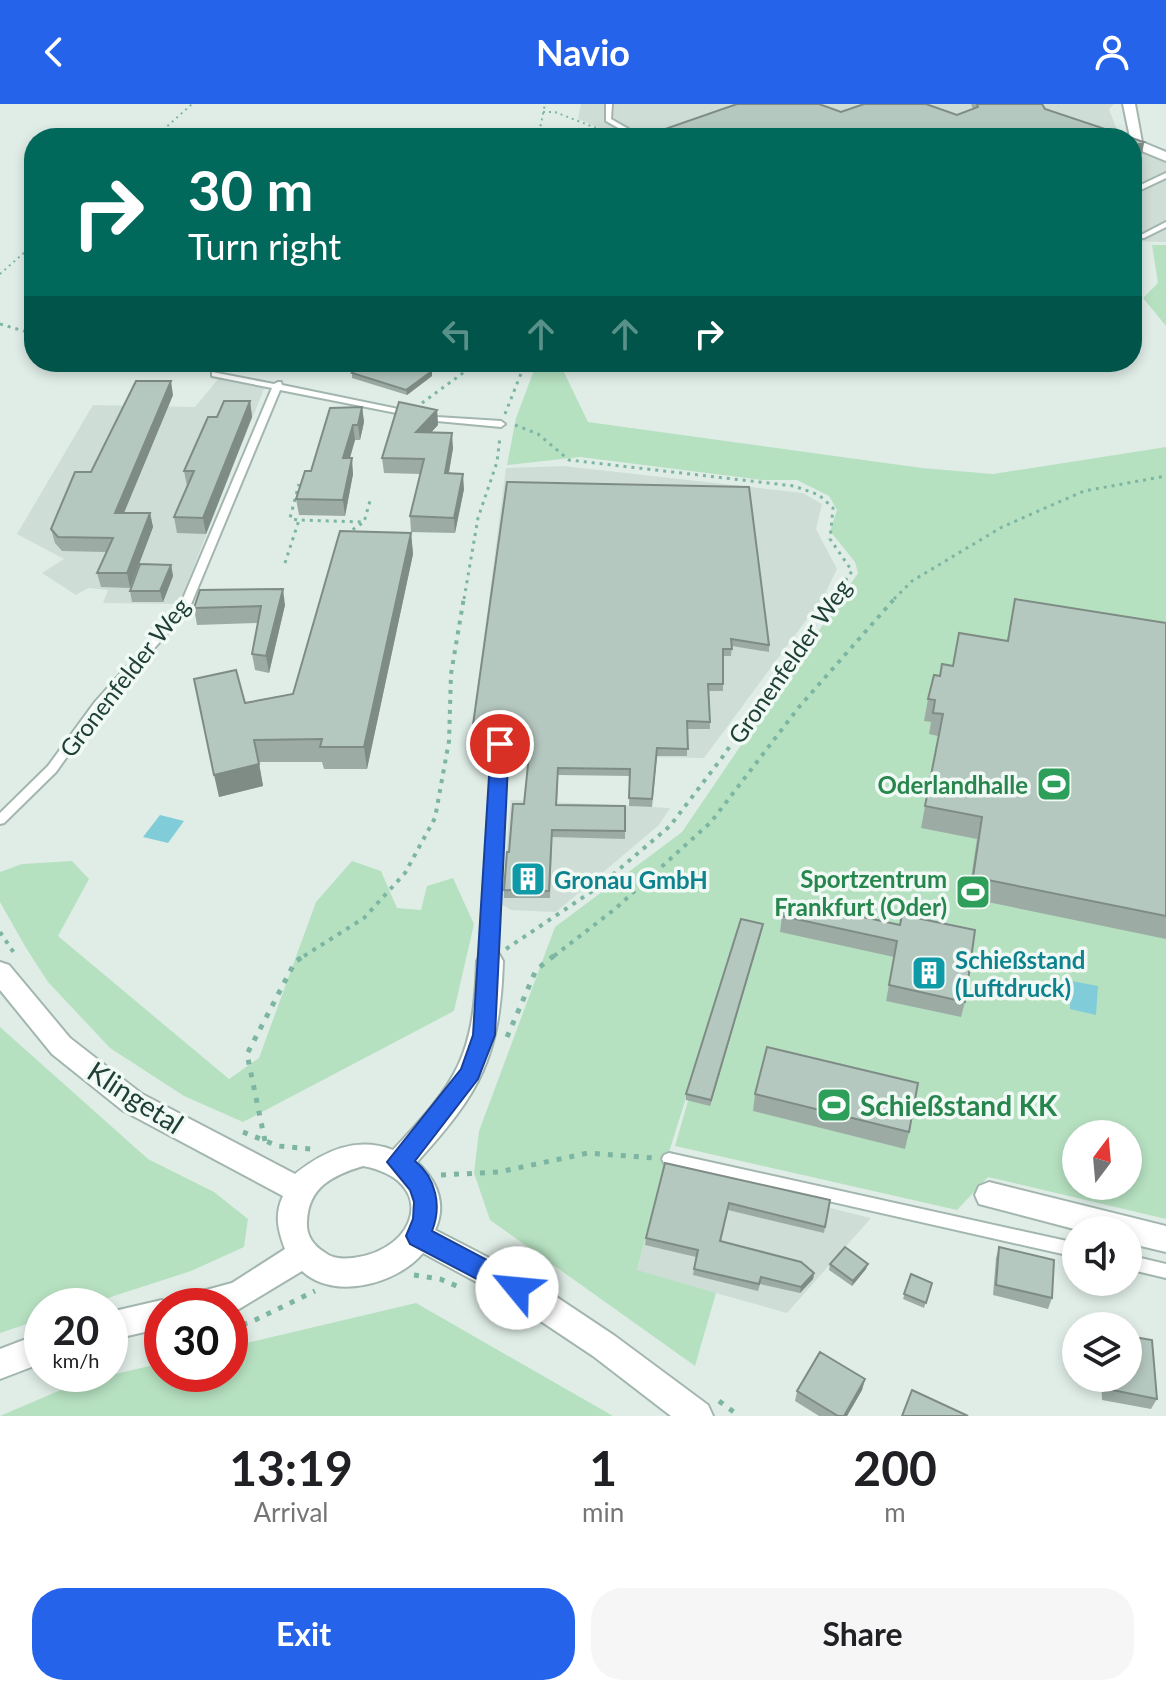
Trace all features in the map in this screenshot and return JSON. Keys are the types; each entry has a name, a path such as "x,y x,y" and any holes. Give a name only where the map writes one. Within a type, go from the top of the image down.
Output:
{"street":[{"path":"1129,104 1133,128"},
{"path":"1142,147 1166,157"},
{"path":"399,1162 470,1073 484,1035 490,961"},
{"name":"Klingetal","path":"0,972 61,1046 132,1102 299,1190"},
{"path":"382,1155 399,1162 417,1179 426,1202 425,1219 418,1236 405,1253 385,1266 363,1273 341,1273 320,1267 303,1254 294,1240 290,1223 292,1206 299,1190 311,1175 326,1164 344,1157 382,1155"},
{"path":"989,1195 1166,1239"},
{"path":"418,1236 517,1288 604,1346 697,1416"},
{"path":"248,1289 303,1254"},
{"path":"0,1364 24,1355"}],"lane":[{"path":"609,104 608,120 621,128"},
{"path":"1142,187 1166,175"},
{"path":"1142,237 1166,224"},
{"path":"215,374 278,384 410,413 501,424"},
{"name":"Gronenfelder Weg","path":"0,820 52,769 99,704 184,609 278,384"},
{"path":"490,961 500,744"},
{"path":"669,1159 1062,1247"},
{"path":"1142,1265 1166,1271"}],"path":[{"path":"165,128 192,104"},
{"path":"540,128 545,104"},
{"path":"543,112 555,112 594,128"},
{"path":"0,274 24,253"},
{"path":"0,324 24,331"},
{"path":"207,372 215,374"},
{"path":"410,413 465,372"},
{"path":"265,1141 247,1054 295,962 364,918 405,873 435,818 449,741 454,658 478,518 497,462 501,424 522,372"},
{"name":"Gronenfelder Weg","path":"490,961 597,888 670,826 721,759 852,571 848,561 833,549 826,531 833,508 824,497 793,485 765,485 569,460 552,448 539,432 524,426 501,424"},
{"path":"501,1051 536,970 615,909 711,822 799,707 871,622 912,581 1002,527 1084,491 1166,476"},
{"path":"299,484 290,518 364,522"},
{"path":"344,535 364,522 370,501"},
{"path":"285,563 299,520"},
{"path":"440,1175 499,1172 588,1153 669,1159"},
{"path":"410,1275 440,1279 465,1290"},
{"path":"248,1323 290,1299 318,1291"}],"shaded area":[{"path":"581,104 1114,104 1109,109 1116,128 599,128 578,119"},
{"path":"1142,151 1166,159 1166,242 1142,241"},
{"path":"219,378 265,386 179,604 103,603 108,590 88,588 76,595 42,573 64,559 17,534 93,405 195,407"},
{"path":"563,466 803,493 822,504 816,529 837,569 824,596 704,758 469,754 506,468"},
{"name":"Gronau GmbH","path":"511,800 670,808 659,825 556,912 511,910 501,904"},
{"path":"664,1168 871,1218 787,1313 637,1271"}],"green space":[{"path":"1152,245 1166,245 1166,326 1143,298 1158,283"},
{"path":"533,372 564,372 588,422 922,468 993,474 1166,447 1166,1219 1085,1200 1142,1200 1142,1120 1062,1120 1062,1194 988,1177 957,1210 675,1146 719,993 664,1168 637,1270 716,1293 695,1366 490,1220 474,1173 479,1131 555,927 682,832 858,573 855,562 830,531 837,510 829,496 797,480 762,480 580,457 507,465 516,418"},
{"path":"72,861 89,879 58,936 229,1079 259,1058 316,902 352,861 381,871 397,908 421,910 427,886 453,878 474,924 454,1011 243,1122 184,1096 110,1048 48,982 0,902 0,872 22,864"},
{"path":"0,1027 148,1159 214,1192 248,1219 244,1247 191,1271 128,1291 128,1288 24,1288 24,1325 0,1333"},
{"path":"416,1303 613,1416 0,1416 56,1392 128,1392 128,1371 144,1367 144,1392 248,1392 248,1343"}],"water":[{"path":"160,815 184,821 168,843 143,837"},
{"path":"1071,981 1098,986 1096,1015 1070,1009"}],"building":[{"path":"737,104 819,104 841,112 864,104 926,104 957,115 978,107 977,104 1042,104 1045,109 1102,128 668,128"},
{"path":"353,372 431,372 406,390"},
{"path":"136,381 171,381 115,513 150,513 127,573 97,573 113,538 58,537 51,529 75,472 91,472"},
{"path":"224,401 250,401 203,518 174,517 194,471 184,471 208,417 217,417"},
{"path":"399,402 437,410 416,432 452,433 445,473 463,474 454,518 410,516 424,459 382,458"},
{"path":"362,407 358,425 353,425 343,458 352,458 343,500 296,499 305,471 311,471 330,408"},
{"path":"507,482 749,487 769,645 731,639 732,649 723,649 723,684 708,684 710,722 687,721 688,749 657,748 652,799 629,798 630,769 558,768 556,805 625,806 625,831 552,830 549,891 504,890 513,804 524,804 530,745 507,745 507,734 500,730 493,734 491,744 470,746"},
{"path":"340,531 411,533 364,747 320,747 322,739 254,740 259,764 214,775 194,679 236,670 245,703 293,694"},
{"path":"140,564 171,565 160,591 130,591"},
{"path":"283,589 266,656 252,654 261,606 194,608 200,590"},
{"name":"Oderlandhalle","path":"1015,599 1166,623 1166,916 973,877 982,817 925,806 943,714 933,713 935,700 928,699 934,675 940,676 942,664 953,666 959,633 1008,641"},
{"path":"785,900 900,925 902,915 975,930 965,1002 889,985 897,941 782,916"},
{"path":"741,919 763,924 711,1100 686,1094"},
{"name":"Schießstand KK","path":"767,1047 918,1083 909,1132 755,1094"},
{"path":"665,1163 830,1200 825,1227 729,1203 720,1241 801,1262 814,1273 801,1287 761,1277 759,1284 694,1269 698,1250 646,1238"},
{"path":"845,1247 868,1264 853,1281 830,1264"},
{"path":"999,1247 1054,1260 1052,1298 996,1285"},
{"path":"911,1274 932,1283 926,1303 904,1294"},
{"path":"1142,1338 1152,1340 1157,1399 1122,1392 1142,1392"},
{"path":"820,1352 865,1379 844,1416 838,1416 797,1391"},
{"path":"912,1390 968,1416 902,1416"}],"place":[{"name":"Oderlandhalle","path":"1054,784"},
{"name":"Gronau GmbH","path":"528,879"},
{"name":"Sportzentrum Frankfurt (Oder)","path":"973,892"},
{"name":"Schießstand (Luftdruck)","path":"929,973"},
{"name":"Schießstand KK","path":"834,1105"}],"route":[{"path":"500,744 484,1035 470,1073 399,1162 412,1172 426,1202 425,1219 418,1236 517,1288"}]}
